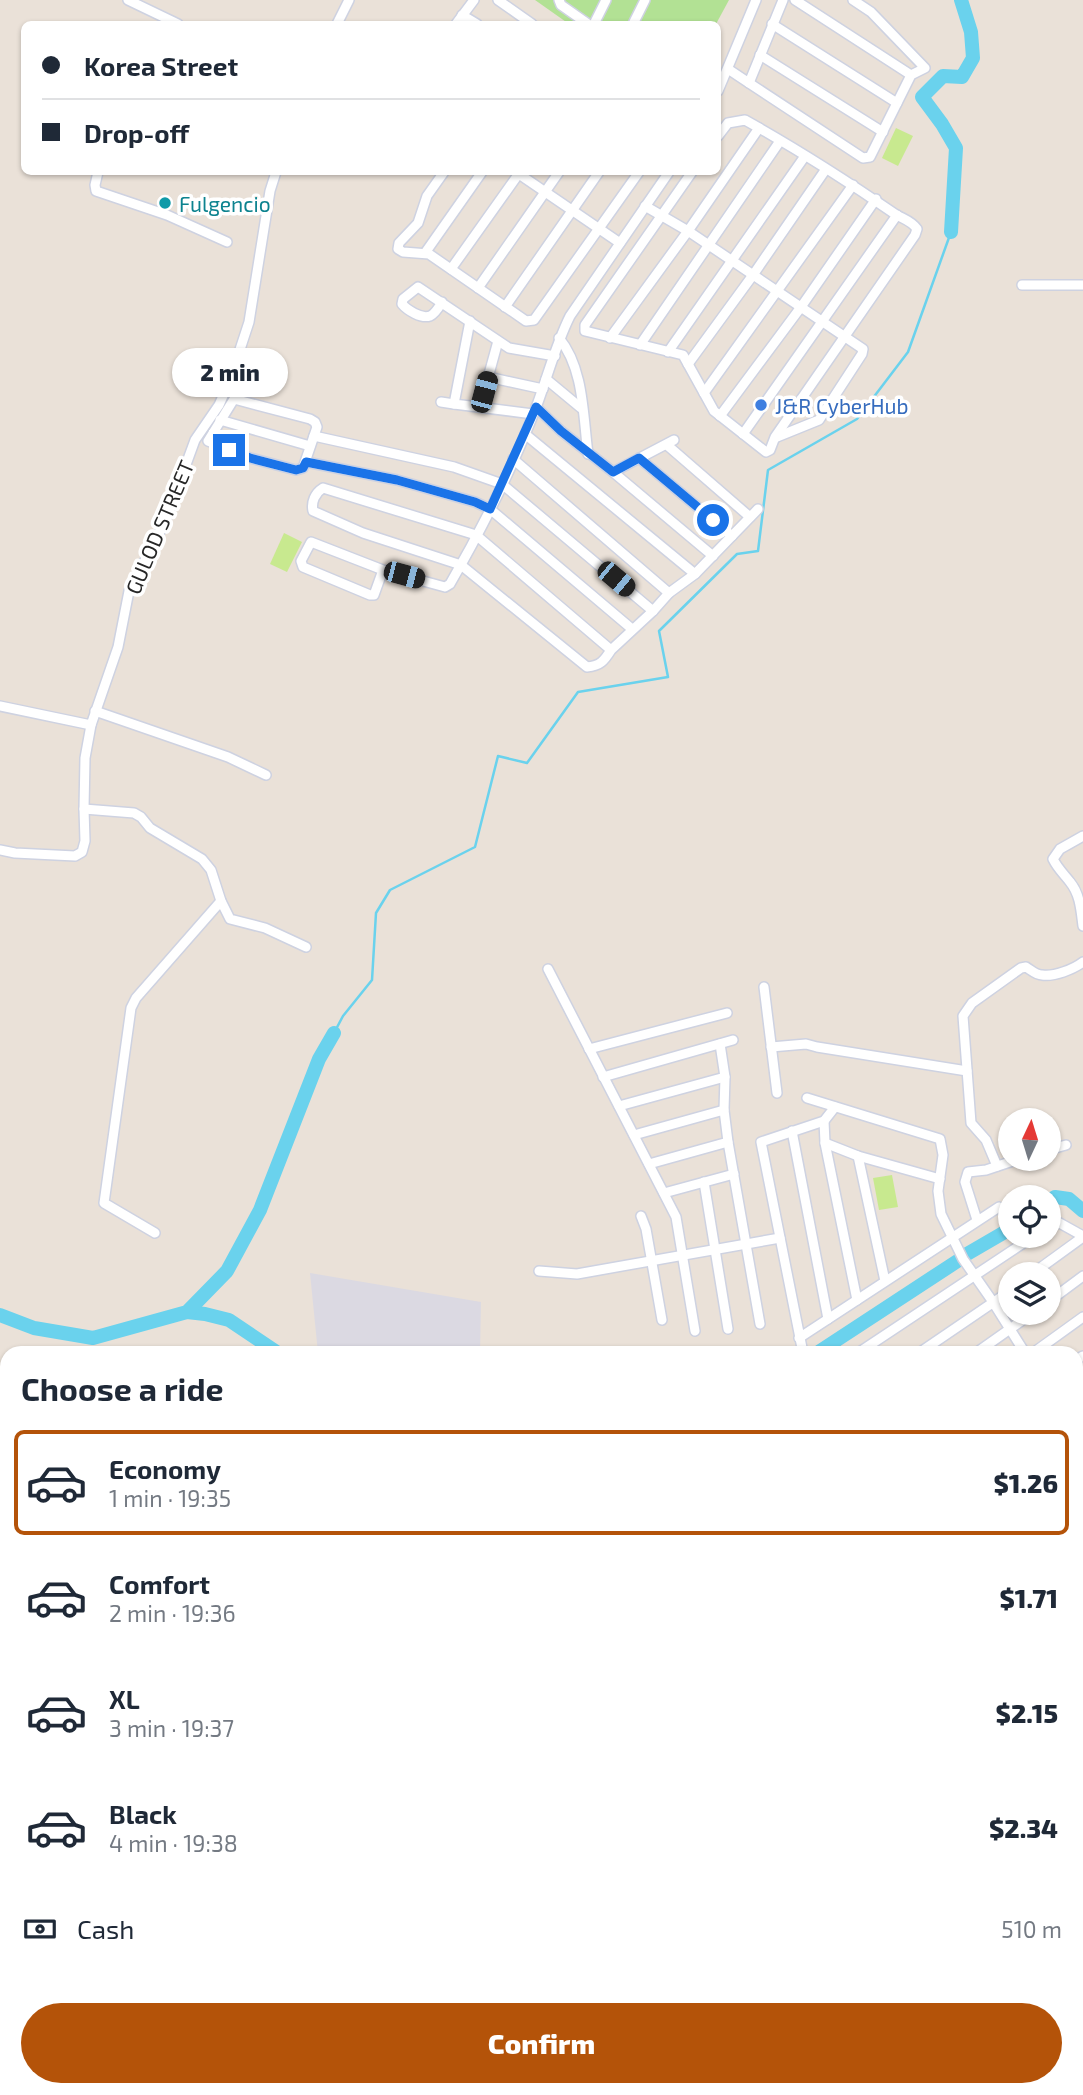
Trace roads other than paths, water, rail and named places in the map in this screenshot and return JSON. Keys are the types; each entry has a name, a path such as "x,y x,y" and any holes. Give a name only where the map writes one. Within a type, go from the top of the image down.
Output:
{"street":[{"path":"128,0 172,21"},
{"path":"338,21 349,0"},
{"path":"458,21 474,0"},
{"path":"498,0 528,21"},
{"path":"559,0 561,5 586,21"},
{"path":"593,21 606,0"},
{"path":"634,21 645,0"},
{"path":"721,84 756,0"},
{"path":"749,83 783,0"},
{"path":"794,0 911,75"},
{"path":"728,69 863,158 870,157 911,75 925,68 871,12 853,0"},
{"path":"871,0 871,12"},
{"path":"462,15 472,21"},
{"path":"772,24 897,103"},
{"path":"760,55 883,132"},
{"path":"690,175 584,325 585,331 683,355 714,411 766,452 770,450 775,437 917,229 914,224 876,199 745,120 728,123 721,132"},
{"path":"610,338 759,128"},
{"path":"640,345 780,141"},
{"path":"668,352 805,156"},
{"path":"688,364 826,169"},
{"path":"97,175 94,185 96,191 167,215 227,242"},
{"name":"GULOD STREET","path":"0,850 75,856 82,852 85,841 86,758 91,725 118,647 129,592 164,522 195,440 219,405 230,380 249,321 270,191 275,175"},
{"path":"442,175 427,196 418,223 399,243 398,249 403,252 429,254 530,322 600,230 637,175"},
{"path":"425,253 480,175"},
{"path":"451,269 516,175"},
{"path":"522,175 620,243"},
{"path":"478,288 557,175"},
{"path":"505,307 597,175"},
{"path":"383,570 374,594 370,596 303,566 301,561 311,542 383,570 445,587 450,584 490,509 525,434 555,356 559,338 570,316 667,175"},
{"path":"704,393 853,185"},
{"path":"720,416 801,307 876,199"},
{"path":"645,206 688,231 863,349 819,420 775,437"},
{"path":"743,433 897,215"},
{"path":"1021,285 1083,285"},
{"path":"442,302 509,348 555,356"},
{"path":"454,404 470,321"},
{"path":"559,338 568,350 578,376 588,453"},
{"path":"480,407 498,341"},
{"path":"488,377 543,389"},
{"path":"546,379 582,408"},
{"path":"238,399 310,419 317,427 314,436 303,468 296,470 250,458 208,441 231,402 238,399"},
{"path":"441,402 534,411 613,472 713,556"},
{"path":"220,420 310,446"},
{"path":"525,434 695,574"},
{"path":"314,436 454,467 502,484 653,611"},
{"path":"613,472 670,442 750,516"},
{"path":"639,458 732,536"},
{"path":"513,459 669,593"},
{"path":"306,462 397,480 475,502 490,509 632,629"},
{"path":"611,650 476,535 323,488 318,491 313,502 313,511 363,533 461,565 587,667 603,663 611,650 632,629 669,593 695,574 758,509"},
{"path":"0,706 91,725"},
{"path":"95,711 229,757 266,775"},
{"path":"84,809 134,813 141,817 150,828 202,859 211,870 230,919 265,928 306,947"},
{"path":"1083,836 1060,849 1053,859 1080,900 1083,926"},
{"path":"156,1233 104,1203 131,1008 136,998 221,901"},
{"path":"977,1220 965,1177 968,1172 997,1166 986,1140 971,1123 963,1016 972,1003 1021,968 1026,967 1039,975 1046,975 1076,967 1083,962"},
{"path":"548,969 676,1217 695,1331"},
{"path":"764,987 777,1093"},
{"path":"589,1049 727,1013"},
{"path":"604,1077 733,1040"},
{"path":"720,1044 725,1077 724,1110 728,1142 760,1325"},
{"path":"771,1047 806,1044 967,1072"},
{"path":"619,1106 725,1077"},
{"path":"807,1098 940,1139 943,1155 938,1191 941,1214 974,1275 1021,1346"},
{"path":"801,1346 761,1142 824,1121 835,1107"},
{"path":"634,1135 724,1110"},
{"path":"824,1121 825,1143 857,1300"},
{"path":"792,1131 828,1319"},
{"path":"649,1164 728,1142"},
{"path":"825,1143 858,1156 940,1179"},
{"path":"1061,1146 1066,1145"},
{"path":"858,1156 885,1281"},
{"path":"664,1193 734,1174"},
{"path":"704,1182 728,1329"},
{"path":"799,1338 998,1208"},
{"path":"641,1216 646,1229 662,1320"},
{"path":"1049,1262 1083,1237 1061,1224"},
{"path":"539,1271 577,1274 780,1238"},
{"path":"869,1346 1016,1248"},
{"path":"1061,1292 1083,1276"},
{"path":"929,1346 998,1298"},
{"path":"1043,1346 1083,1317"},
{"path":"987,1346 1017,1325"}],"waterway":[{"path":"951,232 956,148 922,97 943,76 962,77 973,58 971,32 961,0"},
{"path":"334,1033 343,1016 372,980 376,913 390,890 475,847 498,756 527,763 578,692 668,677 659,631 737,554 758,551 768,470 857,419 908,352 951,232"},
{"path":"0,1315 34,1328 93,1338 187,1312 227,1271 260,1210 319,1059 334,1033"},
{"path":"1061,1198 1069,1199 1083,1211"},
{"path":"967,1254 998,1236"},
{"path":"828,1346 959,1260"},
{"path":"187,1312 229,1320 268,1346"}],"place":[{"name":"Fulgencio","path":"165,203"},
{"name":"J&R CyberHub","path":"761,405"}]}
